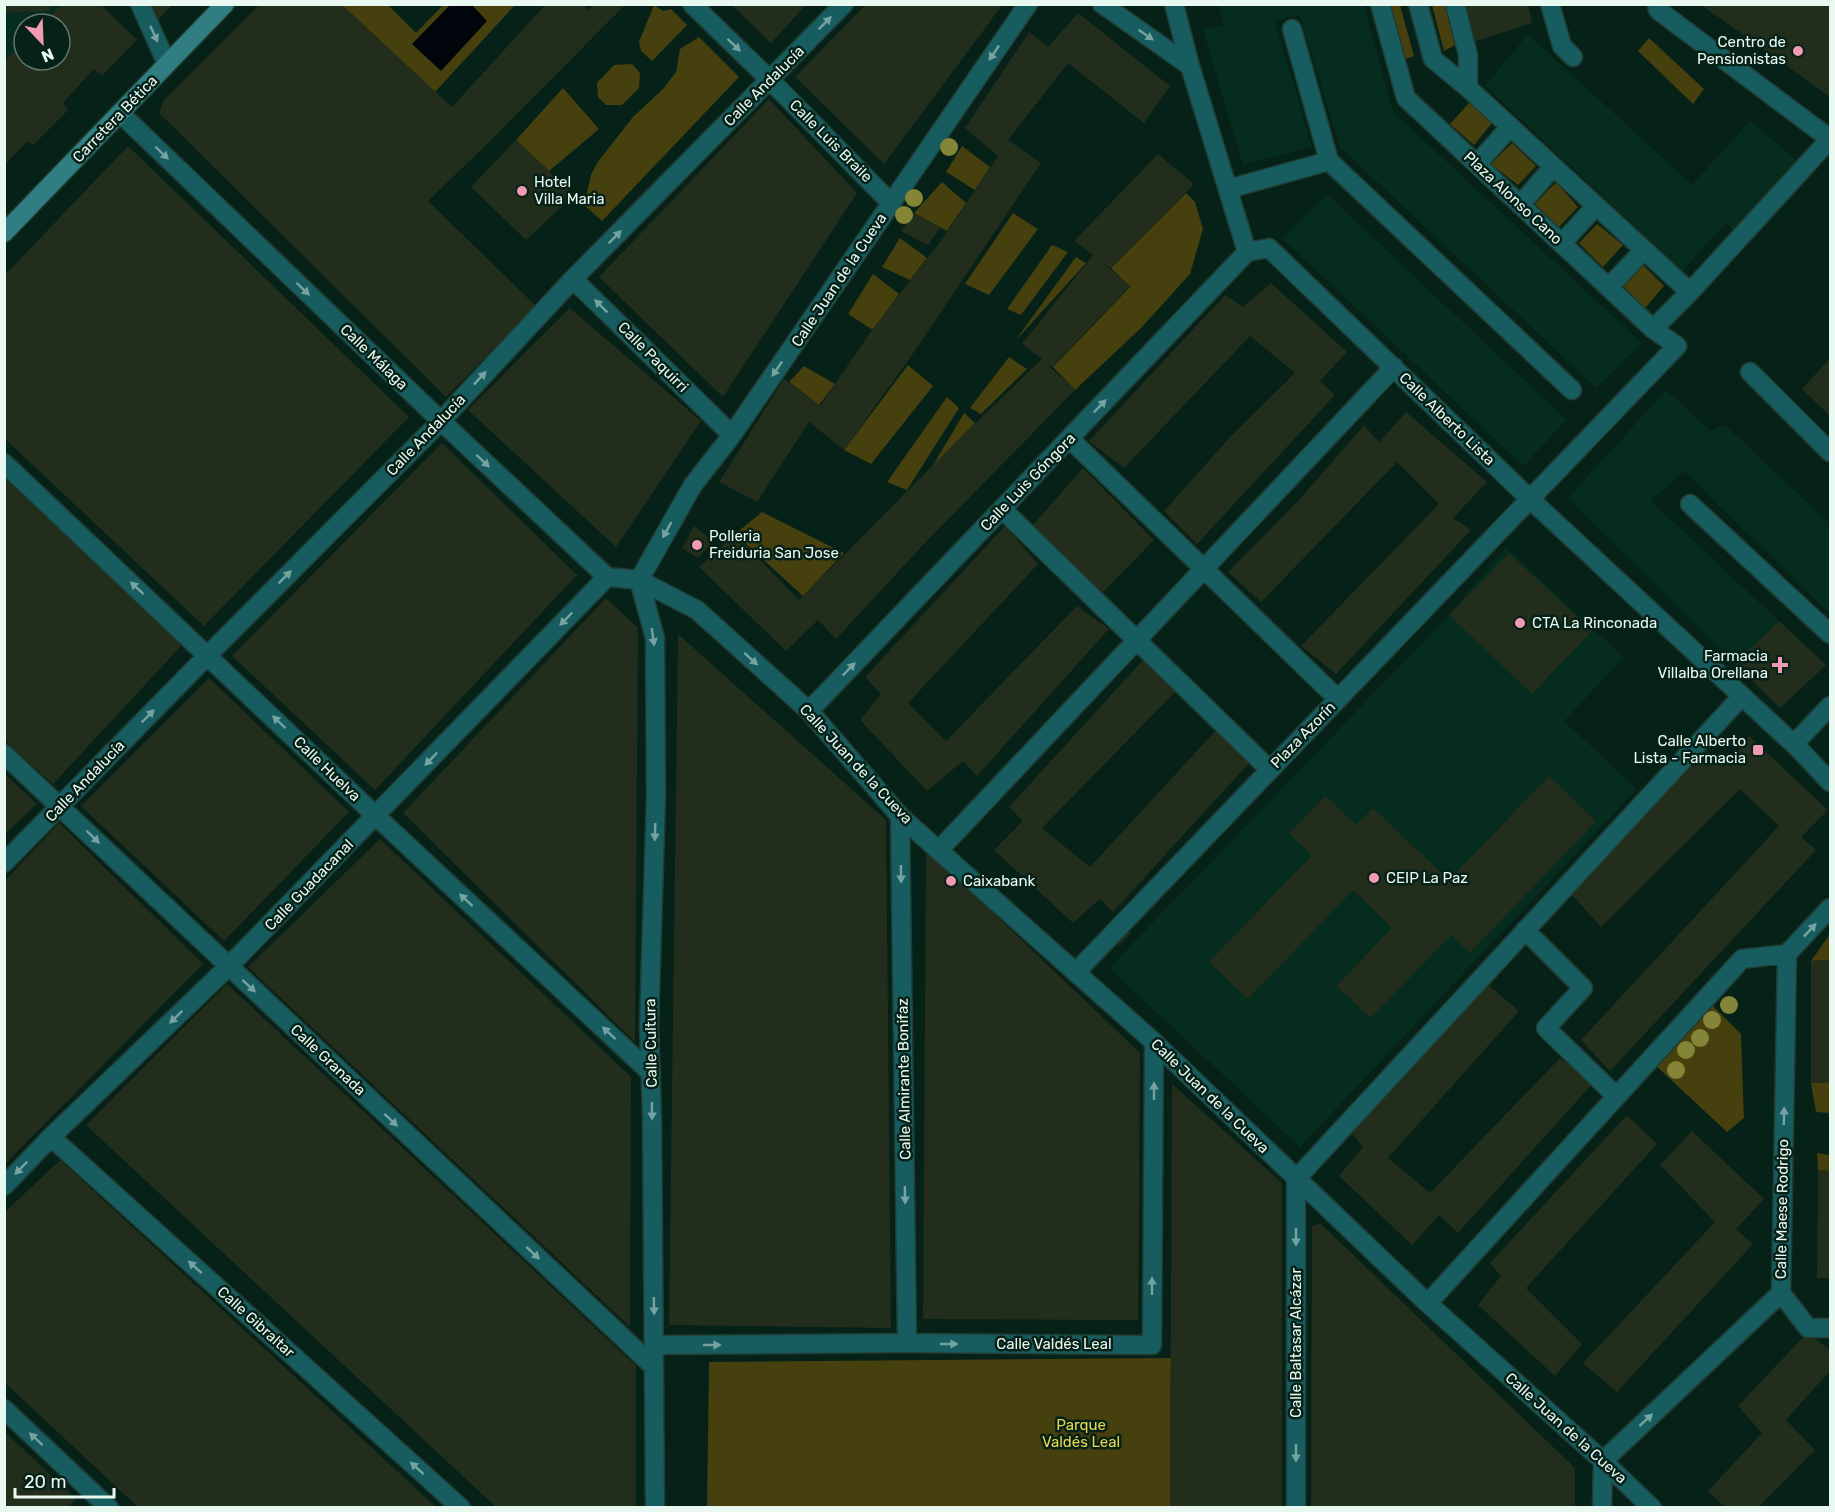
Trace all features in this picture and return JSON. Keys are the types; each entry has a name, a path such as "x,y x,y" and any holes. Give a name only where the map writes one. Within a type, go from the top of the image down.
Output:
{"street":[{"path":"140,4 167,64"},
{"name":"Carretera Bética","path":"4,233 225,4"},
{"name":"Calle Luis Braile","path":"692,4 891,203"},
{"name":"Calle Andalucía","path":"4,863 441,421 573,279 844,4"},
{"name":"Calle Juan de la Cueva","path":"1028,4 732,435 693,485 639,580 697,610 809,711 900,816 1154,1042 1428,1303 1652,1508"},
{"path":"1102,4 1190,66"},
{"path":"1174,4 1190,66 1247,252"},
{"name":"Plaza Alonso Cano","path":"1380,4 1406,98 1653,329 1677,346"},
{"path":"1418,4 1433,59 1468,88 1690,292"},
{"path":"1455,4 1468,56 1468,88"},
{"path":"1550,4 1563,46 1573,57"},
{"path":"1640,4 1658,7 1830,139 1690,292 1653,329"},
{"path":"1292,29 1329,161 1572,390"},
{"name":"Calle Málaga","path":"120,112 441,421 607,577"},
{"path":"1477,164 1510,127"},
{"path":"1228,189 1329,161"},
{"path":"1520,204 1553,167"},
{"path":"1562,243 1596,206"},
{"name":"Calle Alberto Lista","path":"1247,252 1269,248 1530,499 1794,744 1830,782"},
{"path":"1608,287 1644,250"},
{"name":"Calle Luis Góngora","path":"809,711 1247,252"},
{"name":"Calle Paquirri","path":"573,279 732,435"},
{"name":"Plaza Azorín","path":"1076,972 1677,346"},
{"path":"939,850 1394,368"},
{"path":"1750,372 1830,452"},
{"path":"1070,439 1338,699"},
{"name":"Calle Huelva","path":"4,463 651,1073"},
{"path":"1690,504 1830,634"},
{"path":"1002,509 1270,770"},
{"path":"607,577 639,580"},
{"name":"Calle Guadacanal","path":"4,1186 51,1137 229,966 607,577"},
{"name":"Calle Cultura","path":"639,580 655,638 656,796 649,1025 655,1508"},
{"path":"1296,1179 1742,696"},
{"path":"1794,744 1830,706"},
{"name":"Calle Granada","path":"4,754 653,1366"},
{"name":"Calle Almirante Bonifaz","path":"900,816 907,1343"},
{"path":"1428,1303 1742,959 1788,954 1830,908"},
{"path":"1526,930 1583,988 1546,1029 1616,1096"},
{"name":"Calle Maese Rodrigo","path":"1603,1461 1781,1293 1788,954"},
{"name":"Calle Valdés Leal","path":"654,1345 907,1343 1152,1345 1154,1042"},
{"name":"Calle Gibraltar","path":"51,1137 460,1508"},
{"name":"Calle Baltasar Alcázar","path":"1296,1179 1296,1508"},
{"path":"1781,1293 1808,1328 1830,1328"},
{"path":"4,1409 109,1508"},
{"path":"1602,1508 1603,1461"}],"shaded area":[{"path":"5,5 62,5 55,12 12,12 12,55 5,62"},
{"path":"450,5 472,5 487,21 441,71 412,44"},
{"path":"1218,5 1364,5 1393,112 1642,343 1596,388 1340,147 1299,14 1275,22 1312,147 1243,165 1203,30 1224,25"},
{"path":"1528,34 1692,185 1750,121 1799,162 1735,232 1726,223 1682,271 1485,86"},
{"path":"1327,194 1567,420 1523,466 1282,238"},
{"path":"1666,390 1711,431 1724,424 1830,524 1830,614 1684,471 1651,501 1826,665 1780,708 1568,498"},
{"name":"CEIP La Paz","path":"1506,547 1624,658 1564,721 1637,789 1300,1147 1109,968 1449,615"}],"green space":[{"path":"342,5 388,5 416,33 443,5 515,5 435,92"},
{"path":"654,5 663,11 671,9 687,25 652,61 641,51 639,42"},
{"path":"1383,5 1400,5 1414,56 1402,60"},
{"path":"1432,5 1449,5 1459,43 1444,51"},
{"path":"699,37 739,77 602,221 584,205 591,175 597,163 633,117 663,89 676,72 680,49"},
{"path":"1649,38 1704,89 1693,104 1638,51"},
{"path":"632,64 640,73 639,88 622,105 606,105 598,97 597,83 614,65"},
{"path":"563,88 599,129 549,171 516,140"},
{"path":"1470,102 1492,123 1474,145 1450,124"},
{"path":"1512,143 1536,166 1518,185 1491,164"},
{"path":"962,146 990,167 975,190 946,172"},
{"path":"942,182 966,203 947,231 914,213"},
{"path":"1556,182 1578,207 1559,227 1535,204"},
{"path":"1186,193 1195,202 1203,229 1190,274 1141,328 1075,390 1053,367 1130,287 1111,268"},
{"path":"1013,213 1038,229 989,295 965,284"},
{"path":"1597,224 1623,245 1603,267 1579,243"},
{"path":"900,238 927,258 910,280 882,267"},
{"path":"1052,245 1068,252 1021,315 1007,309"},
{"path":"1076,257 1086,263 1015,341"},
{"path":"1642,264 1664,286 1645,308 1622,285"},
{"path":"873,274 899,294 873,330 848,314"},
{"path":"1009,357 1027,369 981,414 970,408"},
{"path":"908,365 933,386 871,464 844,450"},
{"path":"804,366 835,384 819,405 789,382"},
{"path":"947,397 959,408 907,490 887,482"},
{"path":"964,413 975,423 932,467"},
{"path":"762,512 844,553 803,596 735,534"},
{"path":"1830,934 1830,960 1811,961"},
{"path":"1709,1002 1741,1034 1744,1118 1727,1132 1654,1064"},
{"path":"1830,1082 1830,1113 1816,1112 1811,1083"},
{"path":"1817,1153 1830,1155 1830,1171 1818,1170"},
{"name":"Parque Valdés Leal","path":"1171,1358 1170,1507 707,1508 709,1362"}],"building":[{"path":"4,4 50,4 50,11 4,13"},
{"path":"62,4 100,4 137,40 102,76 94,69 63,103 68,110 33,145 28,141 4,165 4,62 12,54 12,72 72,72 72,12 54,12"},
{"path":"151,4 173,4 158,20"},
{"path":"546,4 582,4 589,10 595,4 626,4 428,201 536,306 446,397 159,113 164,100 259,5 342,5 452,107"},
{"path":"731,4 807,4 771,43"},
{"path":"866,4 1003,4 884,164 795,77"},
{"path":"1464,4 1528,4 1532,23 1473,42"},
{"name":"Centro de Pensionistas","path":"1700,4 1830,4 1830,97"},
{"path":"1078,13 1170,86 1144,123 1068,63 1008,140 1041,163 914,352 844,450 809,422 757,502 719,482 784,379 820,406 872,330 943,238 998,156 965,128 1029,32 1048,47"},
{"path":"769,99 857,193 723,397 599,277"},
{"name":"Hotel Villa Maria","path":"516,140 574,195 526,240 471,187"},
{"path":"128,146 409,417 204,626 4,438 4,276"},
{"path":"1158,154 1194,184 1111,268 1102,262 1130,286 1052,367 1044,361 1075,390 922,546 836,639 818,620 786,651 699,567 735,534 799,600 1042,359 1022,344 1093,255 1074,241"},
{"path":"914,213 940,228 928,245 901,231"},
{"path":"1271,283 1347,352 1320,381 1335,395 1197,544 1164,511 1231,436 1295,373 1250,336 1124,468 1089,441 1225,295 1243,307"},
{"path":"570,308 701,421 616,547 468,410"},
{"path":"1830,358 1830,416 1802,389"},
{"path":"1406,412 1487,482 1453,518 1471,530 1336,674 1301,646 1439,504 1397,462 1261,602 1228,572 1299,500 1364,425 1379,442"},
{"path":"442,443 577,575 375,790 232,656"},
{"path":"1083,468 1154,540 1103,592 1030,528"},
{"path":"4,478 182,645 53,784 4,740"},
{"name":"Polleria Freiduria San Jose","path":"694,526 714,541 698,558 682,548"},
{"path":"1005,526 1038,564 908,703 946,741 1077,606 1109,629 977,776 963,761 927,791 860,720 881,694 865,677"},
{"name":"CTA La Rinconada","path":"1509,553 1592,631 1532,694 1449,615"},
{"path":"606,598 638,628 635,1042 403,813"},
{"name":"Farmacia Villalba Orellana","path":"1779,621 1826,665 1780,708 1735,664"},
{"path":"678,634 886,820 891,1328 669,1325"},
{"path":"1143,660 1176,691 1042,828 1090,867 1218,728 1250,762 1113,912 1100,899 1073,923 994,850 1023,821 1009,807"},
{"path":"209,678 349,812 224,941 81,806"},
{"path":"1749,736 1828,810 1801,837 1816,850 1610,1071 1581,1040 1779,826 1740,789 1601,927 1571,894 1704,748 1725,766"},
{"path":"4,773 37,804 4,835"},
{"path":"1549,776 1596,821 1470,953 1451,935 1371,1018 1336,986 1392,928 1353,890 1248,999 1209,962 1312,855 1289,833 1325,796 1356,825 1373,808 1449,880"},
{"path":"59,823 203,964 4,1165 4,882"},
{"path":"380,839 631,1077 630,1327 248,967"},
{"path":"926,849 1140,1053 1138,1320 923,1319"},
{"path":"1124,925 1131,933 1119,945 1110,940"},
{"path":"1830,960 1830,1082 1811,1083 1811,961"},
{"path":"227,984 636,1366 636,1508 497,1508 86,1125"},
{"path":"1487,984 1519,1011 1388,1158 1430,1193 1560,1058 1593,1083 1458,1233 1439,1215 1412,1245 1339,1176 1363,1147 1348,1128"},
{"path":"1172,1084 1282,1183 1282,1508 1170,1508"},
{"path":"1627,1115 1657,1144 1526,1288 1582,1344 1555,1376 1478,1305 1501,1276 1490,1263"},
{"path":"1692,1131 1764,1199 1736,1229 1753,1244 1617,1392 1583,1363 1715,1222 1660,1165"},
{"path":"60,1160 437,1508 139,1508 4,1382 4,1213"},
{"path":"1818,1170 1830,1171 1830,1278 1817,1278"},
{"path":"1320,1223 1575,1468 1575,1508 1311,1508 1312,1226"},
{"path":"1807,1333 1830,1350 1830,1371 1786,1420 1815,1450 1758,1508 1726,1508 1708,1491 1762,1433 1738,1406"},
{"path":"4,1431 76,1499 68,1508 4,1508"}],"place":[{"name":"Centro de Pensionistas","path":"1798,51"},
{"name":"Hotel Villa Maria","path":"522,191"},
{"name":"Polleria Freiduria San Jose","path":"697,545"},
{"name":"CTA La Rinconada","path":"1520,623"},
{"name":"Farmacia Villalba Orellana","path":"1780,665"},
{"name":"Calle Alberto Lista - Farmacia","path":"1758,750"},
{"name":"CEIP La Paz","path":"1374,878"},
{"name":"Caixabank","path":"951,881"}]}
